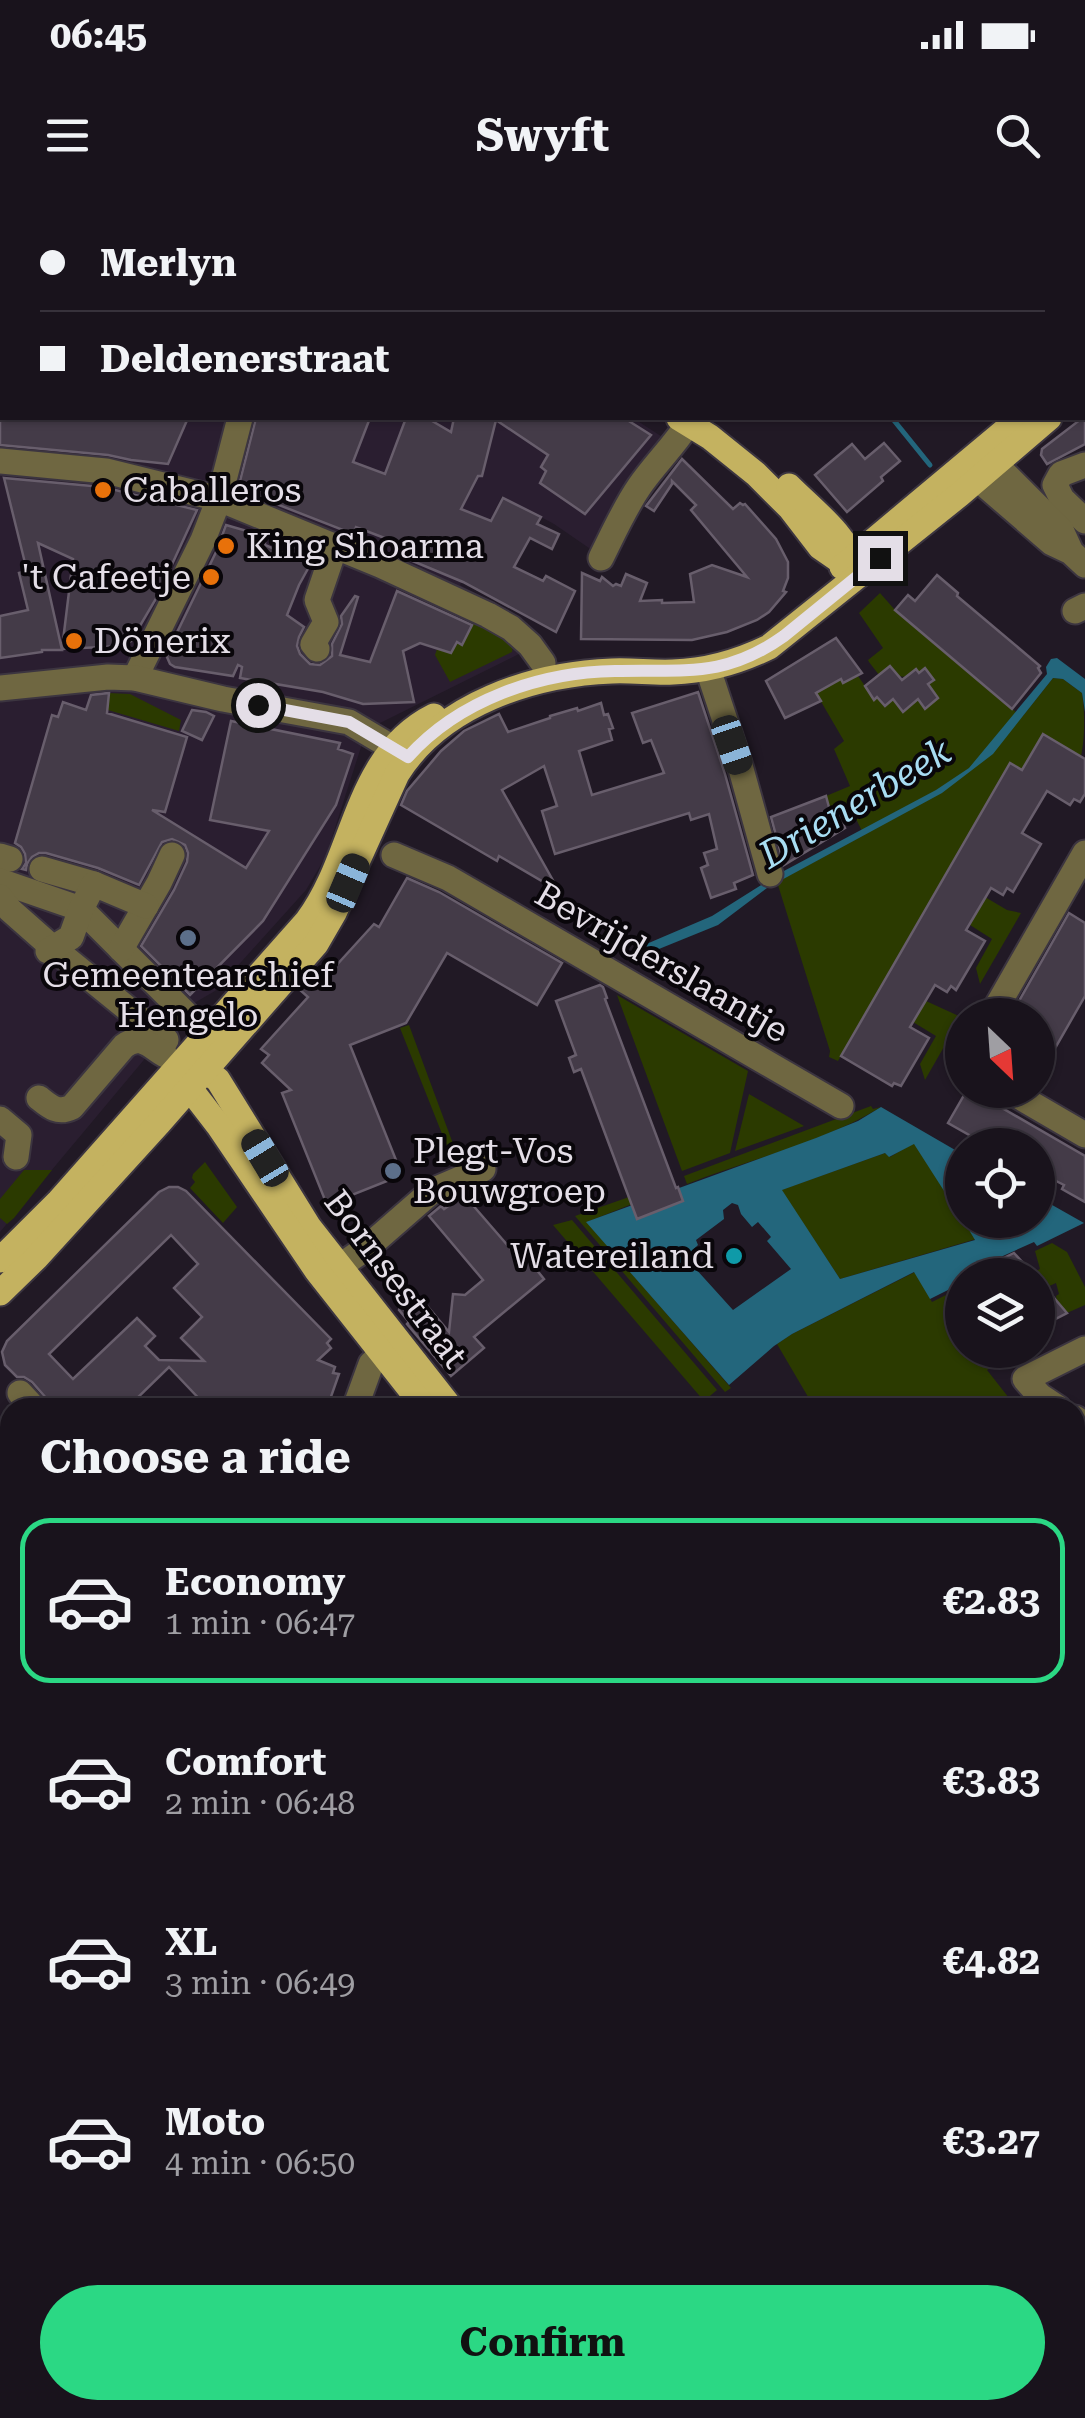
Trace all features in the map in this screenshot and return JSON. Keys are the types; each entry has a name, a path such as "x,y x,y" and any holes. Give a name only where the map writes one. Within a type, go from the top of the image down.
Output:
{"main road":[{"path":"982,467 1018,420"},
{"path":"0,1260 59,1202 180,1064 316,944 334,913 389,788 400,753 415,726 543,663 589,656 679,657 743,644 770,630 818,589 1045,420"},
{"path":"692,426 759,458 839,536 853,566"},
{"path":"692,426 756,474 790,508 825,560 818,589"},
{"path":"820,548 853,566"},
{"path":"0,1293 36,1258 180,1064 198,1024 318,906 380,765 464,713 532,683 584,672 708,669 746,658 769,647 853,566"},
{"name":"Bornsestraat","path":"180,1064 218,1080 309,1228 340,1267 419,1398"},
{"name":"Bornsestraat","path":"180,1064 317,1270 440,1398"}],"street":[{"path":"136,678 218,499 239,420"},
{"path":"601,558 640,484 692,426"},
{"path":"0,461 106,471 218,499 488,615 521,637 543,663"},
{"path":"1083,466 1062,474 1055,485 1085,521"},
{"path":"982,467 1052,543 1078,558"},
{"path":"318,649 313,644 326,622 317,600 336,547"},
{"path":"708,669 770,874"},
{"path":"0,688 108,677 136,678 223,700 349,722 400,753"},
{"path":"1004,998 1074,897 1085,853"},
{"path":"118,1004 146,906 172,855"},
{"name":"Bevrijderslaantje","path":"394,855 453,869 841,1106"},
{"path":"3,865 81,909 198,1024"},
{"path":"42,869 94,884 146,906"},
{"path":"51,949 72,937 94,884"},
{"path":"0,898 180,1064"},
{"path":"39,1098 56,1110 72,1108 124,1046 134,1040 146,1041 180,1064"},
{"path":"1040,1108 1085,1134"},
{"path":"0,1119 19,1135 16,1156"},
{"path":"340,1267 432,1191 483,1169"},
{"path":"359,1398 371,1364 390,1347"},
{"path":"1043,1398 1025,1379 1085,1349"}],"shaded area":[{"path":"0,420 636,420 681,449 645,488 605,559 554,524 502,496 460,585 492,602 539,644 378,724 362,744 326,856 306,890 215,991 196,1002 163,1037 0,1232"}],"green space":[{"path":"880,593 1022,717 1053,678 1063,679 1082,693 1083,742 1081,756 1045,735 1022,770 1010,764 838,1061 829,1057 777,882 864,835 853,813 840,819 831,811 826,796 850,786 834,749 844,741 816,693 839,677 844,683 858,676 874,699 883,697 900,702 897,704 903,711 918,699 925,708 938,698 928,684 934,679 925,668 906,677 899,676 890,666 879,675 869,662 883,648 859,613"},
{"path":"475,619 513,645 512,652 450,682 435,655 437,649 451,653 457,642 462,644"},
{"path":"108,693 130,694 181,720 179,731 108,710"},
{"path":"985,897 1021,913 980,984 976,968 992,939 970,925"},
{"path":"617,995 748,1071 730,1153 682,1171"},
{"path":"926,1001 945,1010 945,1045 925,1080 920,1064 936,1036 913,1022"},
{"path":"409,1025 462,1168 456,1169 400,1028"},
{"path":"749,1094 804,1126 735,1151"},
{"path":"871,1106 881,1107 811,1141 687,1184 684,1176"},
{"path":"914,1143 945,1191 945,1238 976,1239 840,1279 781,1190 885,1153 890,1157"},
{"path":"205,1162 237,1207 223,1223 190,1188 195,1182 193,1174"},
{"path":"24,1170 52,1170 7,1224 0,1218 0,1199"},
{"path":"629,1197 632,1204 587,1222 731,1388 725,1392 575,1216"},
{"path":"572,1220 717,1390 701,1398 553,1225"},
{"path":"1052,1243 1067,1252 1085,1287 1085,1305 1067,1313 1057,1301 1055,1258 1037,1258 1035,1251"},
{"path":"915,1272 932,1302 945,1296 945,1368 991,1368 987,1370 1009,1398 809,1398 777,1344"}],"water":[{"path":"1057,658 1085,679 1085,712 1082,693 1063,679 1053,678 993,754 942,793 776,883 775,877 782,872 936,790 969,768 1047,674 1051,659"},
{"path":"769,880 771,885 718,925 654,951 644,945 712,916"},
{"path":"881,1107 945,1144 945,1192 914,1144 889,1157 885,1153 782,1190 840,1279 974,1238 1053,1238 998,1258 945,1258 945,1292 930,1299 914,1272 792,1334 729,1385 586,1222 816,1138","holes":["732,1203 738,1205 752,1227 758,1222 771,1237 767,1241 791,1269 733,1310 685,1257 698,1245 696,1240 724,1219 723,1210"]},
{"path":"1055,1207 1084,1223 1055,1237"}],"building":[{"path":"0,420 187,420 168,464 0,445"},
{"path":"255,420 369,420 353,462 385,474 405,420 430,420 451,432 454,420 496,420 482,476 478,476 461,509 491,521 503,498 541,517 537,524 559,534 552,549 530,538 514,567 543,581 546,576 575,591 556,632 463,582 398,555 400,545 395,542 356,527 353,534 238,489"},
{"path":"496,420 627,420 651,435 585,514 540,483 546,471 541,467 548,455"},
{"path":"1085,420 1085,444 1047,464 1042,449"},
{"path":"884,443 900,461 847,512 815,475 852,444 865,459"},
{"path":"682,459 733,509 745,504 776,539 788,562 783,591 786,592 769,612 727,632 692,640 581,639 582,573 600,581 602,577 613,586 621,586 626,574 647,583 640,601 662,603 694,602 690,574 712,565 747,577 691,510 696,505 672,481 654,511 646,506"},
{"path":"4,478 103,487 197,510 157,597 131,641 123,646 62,649 73,559 38,543 62,650 0,658 0,616 28,610 19,573 27,571"},
{"path":"226,525 254,533 252,539 288,555 293,547 315,556 287,615 304,627 297,646 310,664 320,665 332,656 341,616 355,596 358,597 340,655 370,662 397,591 472,625 462,645 457,642 451,653 420,643 403,651 414,702 363,704 323,692 240,678 242,667 238,665 233,676 175,667 170,664 168,651"},
{"path":"937,575 1040,666 1041,673 1012,709 895,610 908,595 915,601"},
{"path":"836,638 862,673 816,693 821,701 785,718 766,681"},
{"path":"890,666 902,680 916,669 919,673 925,668 934,680 928,684 938,698 925,709 918,699 903,712 893,699 885,706 877,697 874,700 865,686"},
{"path":"698,692 753,875 734,883 736,889 711,898 701,868 708,865 704,853 717,849 709,814 691,820 689,813 555,854 542,811 557,806 544,766 502,790 559,891 499,856 497,861 401,805 407,791 441,751 464,731 499,714 508,732 601,703 613,728 609,729 612,740 579,751 592,795 664,773 651,740 643,743 632,713"},
{"path":"109,693 107,713 187,737 165,812 152,810 246,868 269,831 210,820 231,721 340,743 338,749 353,754 336,805 263,921 190,995 141,946 187,862 185,845 172,839 162,842 139,885 46,853 32,857 26,870 22,869 25,854 15,843 52,715 58,717 63,702 86,710 91,695"},
{"path":"192,710 214,716 202,740 182,731"},
{"path":"1043,734 1085,759 1085,794 1080,802 1074,799 1070,805 1047,791 1022,833 1041,844 1013,892 1007,888 1003,895 991,888 966,930 985,941 956,990 951,986 947,992 935,985 910,1027 929,1038 901,1086 892,1086 841,1056 1010,763 1022,770"},
{"path":"826,796 830,811 836,809 845,828 784,865 771,817"},
{"path":"407,878 439,892 562,963 537,1005 447,953 406,1023 350,1045 402,1175 327,1205 282,1093 291,1090 262,1063 269,1055 261,1049 308,997 300,990 315,973 323,980 374,924 379,927"},
{"path":"1069,913 1085,923 1085,996 1055,1048 1055,998 1021,998"},
{"path":"600,985 683,1201 637,1219 581,1069 574,1072 569,1058 576,1055 556,1001"},
{"path":"957,1108 1002,1108 1037,1128 957,1128 948,1123"},
{"path":"1055,1139 1085,1156 1085,1202 1062,1189 1064,1185 1055,1180"},
{"path":"178,1187 331,1339 327,1343 331,1348 318,1360 335,1367 333,1373 339,1374 331,1398 198,1398 169,1367 137,1398 46,1398 32,1382 17,1377 5,1365 2,1352 7,1341 159,1192","holes":["171,1235 198,1264 174,1288 202,1317 181,1338 204,1361 159,1360 145,1346 155,1336 137,1318 73,1379 49,1354"]},
{"path":"464,1195 522,1262 527,1258 544,1279 474,1337 484,1348 451,1376 399,1310 402,1300 413,1299 423,1311 428,1307 449,1332 453,1294 465,1295 483,1280 429,1216"},
{"path":"1055,1299 1067,1313 1055,1319"}],"waterway":[{"path":"894,420 930,465"}],"place":[{"name":"Caballeros","path":"103,490"},
{"name":"King Shoarma","path":"226,546"},
{"name":"'t Cafeetje","path":"211,577"},
{"name":"Dönerix","path":"74,641"},
{"name":"Gemeentearchief Hengelo","path":"188,938"},
{"name":"Plegt-Vos Bouwgroep","path":"393,1171"},
{"name":"Watereiland","path":"734,1256"}],"route":[{"path":"258,705 349,722 408,757 430,734 464,713 518,687 548,678 613,670 708,669 746,658 784,636 880,558"}],"water label":[{"name":"Drienerbeek","path":"855,803"}]}
